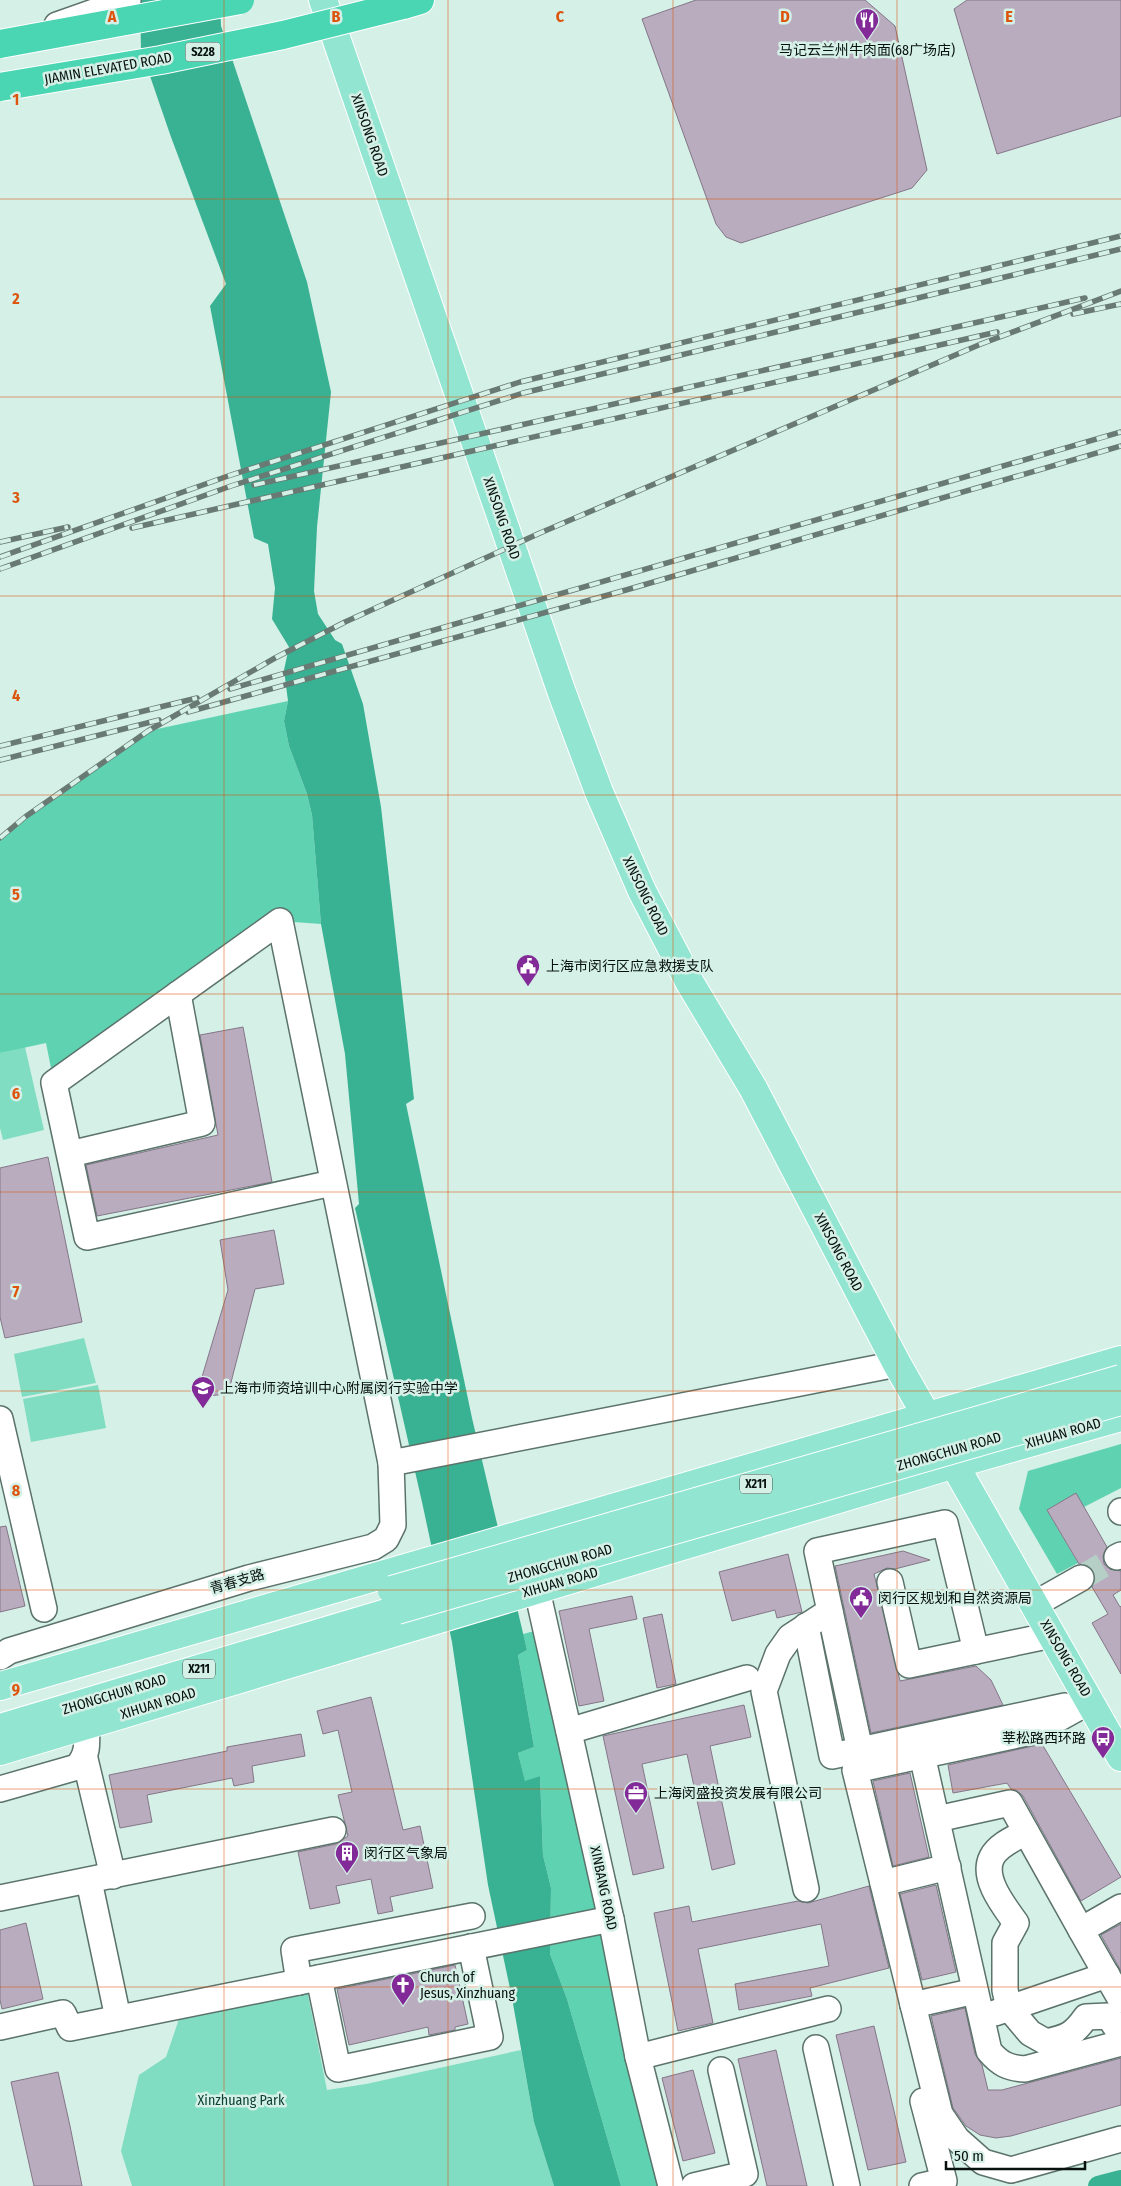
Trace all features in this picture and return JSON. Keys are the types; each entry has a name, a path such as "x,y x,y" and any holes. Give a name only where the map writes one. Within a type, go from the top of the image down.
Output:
{"highway":[{"path":"0,45 240,0"},
{"name":"JIAMIN ELEVATED ROAD","path":"0,86 161,60 283,35 420,0"}],"main road":[{"name":"XINSONG ROAD","path":"323,0 562,693 599,792 642,891 690,983 753,1088 897,1364 1121,1757"},
{"path":"0,1686 1121,1360"},
{"name":"ZHONGCHUN ROAD","path":"0,1702 402,1608 1121,1379"},
{"name":"ZHONGCHUN ROAD","path":"0,1728 402,1608 1121,1401"},
{"name":"XIHUAN ROAD","path":"0,1751 86,1725 402,1608 532,1591 955,1464 1121,1417"}],"street":[{"path":"0,45 124,1"},
{"name":"青春支路","path":"3,1654 249,1578 381,1544 390,1534 393,1525 399,1461 337,1194 332,1183 280,921 178,994"},
{"path":"70,1154 202,1123 178,994 54,1082 88,1237 332,1183"},
{"path":"399,1461 897,1364"},
{"path":"2,1435 44,1609"},
{"path":"860,1750 817,1552 945,1523 976,1651"},
{"path":"1035,1604 1081,1578"},
{"path":"890,1582 909,1665 1052,1635"},
{"name":"XINBANG ROAD","path":"532,1591 569,1731 611,1919 638,2057 671,2186"},
{"path":"806,1889 764,1691 778,1654 790,1637 830,1610"},
{"path":"806,1626 832,1756 1090,1701"},
{"path":"569,1731 748,1678"},
{"path":"1090,1701 1036,1730 855,1770 940,2114 957,2139 983,2162 1011,2170 1121,2139"},
{"path":"86,1725 88,1745 85,1759 113,1876"},
{"path":"922,1755 989,2051 998,2062 1010,2068 1025,2069 1121,2043"},
{"path":"0,1790 77,1767 85,1759"},
{"path":"937,1819 1010,1803 1121,2000"},
{"path":"0,1898 332,1830"},
{"path":"1026,1832 1001,1847 991,1858 990,1882 1016,1923 1005,1943 1005,1990 1009,2008 1030,2033 1046,2042 1067,2037 1086,2017 1108,2016 1121,2034"},
{"path":"883,1882 948,1867"},
{"path":"89,1881 118,2018"},
{"path":"1081,1930 1121,1907"},
{"path":"445,1922 472,1947 490,2037 338,2069 309,1980 294,1950 472,1916"},
{"path":"0,2028 63,2013 70,2028 611,1919"},
{"path":"981,2017 1107,1975"},
{"path":"913,2005 976,1991"},
{"path":"638,2057 828,2009"},
{"path":"906,2033 944,2181 922,2186"},
{"path":"816,2048 847,2186"},
{"path":"694,2186 746,2180 721,2070"}],"green space":[{"path":"25,1047 44,1130 3,1140 0,1128 0,1053"},
{"path":"84,1338 96,1383 22,1397 14,1354"},
{"path":"98,1385 106,1428 31,1442 23,1399"},
{"name":"Xinzhuang Park","path":"307,1990 327,2090 366,2084 521,2050 534,2122 554,2186 132,2186 121,2151 139,2075 166,2057 179,2019"}],"shaded area":[{"path":"140,0 220,0 221,26 307,282 331,392 317,527 314,591 318,614 335,640 342,644 363,704 381,807 414,1099 406,1104 472,1418 527,1650 518,1655 534,1747 518,1753 525,1781 540,1776 543,1855 551,1888 550,1954 567,1999 621,2186 554,2186 534,2122 512,1998 488,1885 452,1642 355,1208 359,1204 345,1054 321,924 312,815 307,794 289,746 284,721 288,701 284,670 289,647 272,619 275,588 268,544 254,538 210,306 226,284 171,137 141,50"},
{"path":"288,701 284,721 289,746 307,794 312,815 321,924 280,921 54,1083 46,1043 0,1053 0,838 25,817 148,731"},
{"path":"1121,1444 1121,1488 1084,1507 1047,1510 1078,1563 1057,1574 1019,1509 1028,1471"},
{"path":"546,1628 672,2186 621,2186 567,1999 550,1954 551,1888 543,1855 540,1776 525,1782 518,1753 534,1747 518,1655 527,1650 523,1634"}],"building":[{"path":"696,0 865,0 895,26 927,170 912,188 741,243 726,237 716,224 642,19"},
{"path":"967,0 1121,0 1121,116 997,154 954,9"},
{"path":"243,1027 272,1182 97,1216 86,1165 218,1135 200,1035"},
{"path":"48,1157 82,1322 5,1338 0,1317 0,1168"},
{"path":"274,1230 284,1284 255,1289 228,1394 196,1397 228,1290 220,1240"},
{"path":"1076,1493 1107,1547 1103,1556 1104,1564 1110,1569 1121,1571 1121,1590 1113,1595 1121,1606 1121,1674 1092,1623 1108,1614 1092,1587 1095,1579 1094,1571 1088,1565 1079,1564 1047,1510"},
{"path":"6,1526 25,1606 0,1612 0,1527"},
{"name":"闵行区规划和自然资源局","path":"903,1551 930,1560 895,1569 887,1568 874,1574 900,1681 976,1666 991,1680 1003,1705 871,1733 835,1566"},
{"path":"788,1554 802,1612 777,1618 775,1610 732,1621 719,1572"},
{"path":"632,1596 637,1619 589,1629 604,1701 579,1706 559,1611"},
{"path":"662,1614 676,1684 657,1688 643,1618"},
{"path":"371,1697 403,1830 420,1826 433,1888 390,1897 393,1911 378,1914 371,1879 336,1886 340,1903 310,1909 298,1852 336,1844 348,1836 338,1795 352,1792 338,1730 323,1734 317,1711"},
{"name":"上海闵盛投资发展有限公司","path":"744,1705 751,1737 710,1746 735,1864 712,1870 687,1754 642,1764 664,1868 633,1875 603,1736"},
{"path":"301,1734 305,1756 252,1766 254,1782 234,1786 232,1778 147,1795 152,1822 120,1828 109,1775 227,1751 227,1747"},
{"path":"1042,1744 1121,1877 1081,1901 1023,1796 1016,1790 1011,1789 1007,1783 953,1793 948,1765"},
{"path":"910,1773 929,1857 893,1866 873,1781"},
{"path":"936,1885 956,1972 922,1980 900,1894"},
{"path":"869,1886 889,1968 810,1988 812,1996 739,2010 735,1984 829,1966 821,1924 698,1949 713,2023 678,2031 654,1913 689,1906 692,1922 798,1901 808,1903"},
{"path":"26,1923 43,1999 2,2009 0,2000 0,1930"},
{"path":"1121,1924 1121,1971 1101,1935"},
{"name":"Church of Jesus, Xinzhuang","path":"455,1965 468,2024 455,2027 455,2030 429,2035 428,2027 349,2045 337,1989"},
{"path":"965,2008 975,2054 982,2065 988,2090 1002,2090 1121,2058 1121,2105 1011,2136 996,2138 980,2135 966,2126 953,2108 931,2016"},
{"path":"874,2026 906,2162 868,2170 836,2035"},
{"path":"776,2050 807,2186 767,2186 738,2059"},
{"path":"693,2070 715,2153 683,2161 662,2078"},
{"path":"58,2072 82,2186 34,2186 11,2082"}],"waterway":[{"path":"1098,2186 1121,2180"}],"tunnel":[{"path":"1081,1578 1117,1557"}],"railway":[{"path":"0,557 228,476 520,382 1121,236"},
{"path":"0,569 231,486 523,393 1121,249"},
{"path":"0,838 25,817 148,731 275,658 345,622 540,533 981,344 1121,291"},
{"path":"254,485 1085,298"},
{"path":"1073,314 1121,304"},
{"path":"132,528 997,332"},
{"path":"230,689 1121,432"},
{"path":"188,712 626,590 1121,446"},
{"path":"0,542 68,527"},
{"path":"0,746 197,698"},
{"path":"0,760 159,720"}],"place":[{"name":"马记云兰州牛肉面(68广场店)","path":"867,41"},
{"name":"上海市闵行区应急救援支队","path":"528,987"},
{"name":"上海市师资培训中心附属闵行实验中学","path":"203,1409"},
{"name":"闵行区规划和自然资源局","path":"861,1619"},
{"name":"莘松路西环路","path":"1103,1759"},
{"name":"上海闵盛投资发展有限公司","path":"636,1814"},
{"name":"闵行区气象局","path":"347,1874"},
{"name":"Church of Jesus, Xinzhuang","path":"403,2006"}]}
